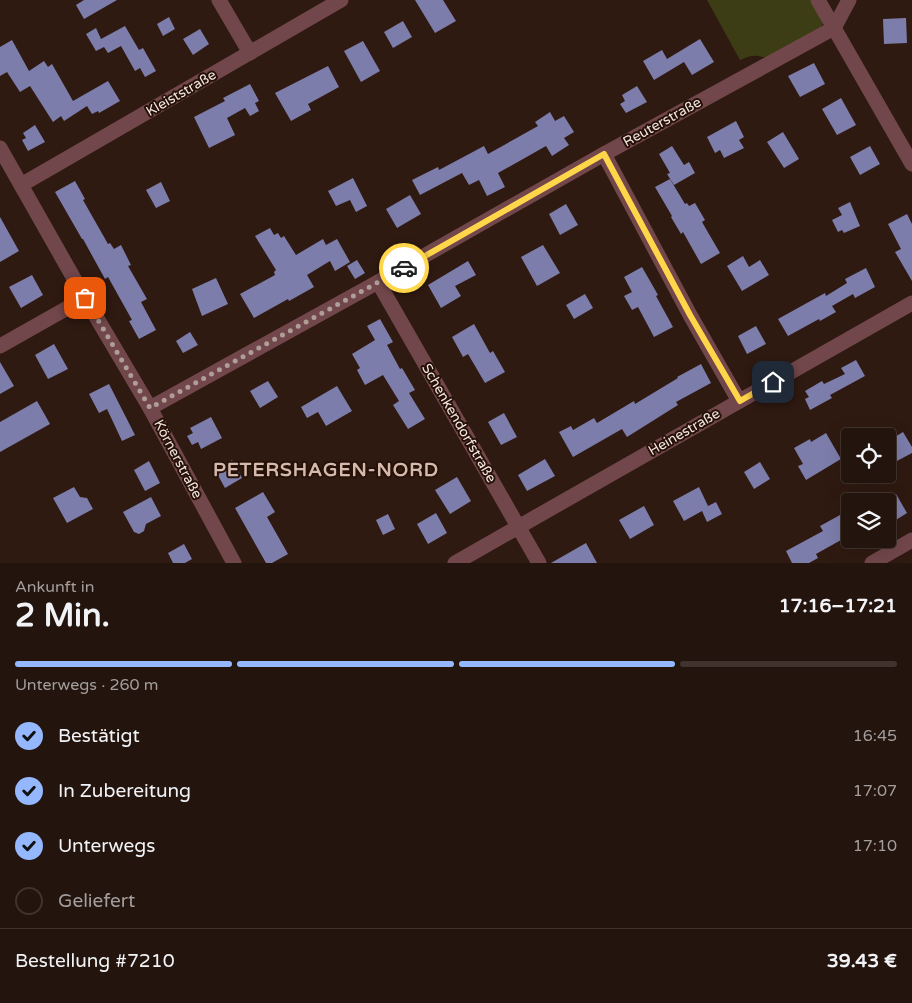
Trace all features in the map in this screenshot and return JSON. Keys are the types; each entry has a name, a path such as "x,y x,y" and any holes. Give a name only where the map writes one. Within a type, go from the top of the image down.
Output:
{"street":[{"path":"219,0 250,53"},
{"name":"Kleiststraße","path":"21,185 341,0"},
{"path":"818,0 912,164"},
{"path":"834,28 849,0"},
{"name":"Reuterstraße","path":"150,408 604,154 834,28"},
{"name":"Körnerstraße","path":"0,148 150,408 234,563"},
{"path":"604,154 690,315 740,401"},
{"name":"Schenkendorfstraße","path":"378,282 540,563"},
{"path":"0,346 85,298"},
{"name":"Heinestraße","path":"456,563 912,302"},
{"path":"872,563 912,540"}],"shaded area":[{"path":"707,0 813,0 822,18 822,25 821,28 768,59 754,56 740,60"}],"building":[{"path":"84,0 117,0 84,19 76,5"},
{"path":"415,0 443,0 456,21 435,33"},
{"path":"169,17 175,29 163,36 157,24"},
{"path":"906,18 907,43 884,44 883,19"},
{"path":"403,21 412,37 393,48 384,32"},
{"path":"125,26 139,50 143,48 156,71 145,77 140,68 135,71 121,46 108,53 104,47 96,51 86,34 96,28 101,39"},
{"path":"200,29 209,44 193,55 183,39"},
{"path":"700,39 714,62 692,75 684,62 654,80 643,61 662,50 667,59"},
{"path":"12,40 29,71 44,61 48,67 52,64 73,101 108,81 120,101 99,113 98,111 92,114 87,106 64,121 61,116 53,122 30,86 20,92 7,72 0,76 0,47"},
{"path":"363,41 380,71 361,82 344,51"},
{"path":"814,63 825,84 800,97 788,76"},
{"path":"328,66 339,87 308,104 311,110 291,121 275,93"},
{"path":"250,84 259,101 255,103 259,111 250,116 245,108 227,118 235,135 209,148 194,117 225,101 223,98"},
{"path":"637,86 647,102 626,113 620,104 625,101 622,95"},
{"path":"841,98 856,125 837,135 822,109"},
{"path":"550,112 555,121 564,116 574,132 564,138 569,145 552,156 546,146 498,173 505,187 487,196 479,180 469,185 462,173 420,195 412,180 438,167 439,170 484,146 488,154 538,126 535,122"},
{"path":"736,121 744,137 739,140 744,148 724,158 720,150 715,153 707,137"},
{"path":"35,125 45,142 28,151 22,140 26,138 23,133"},
{"path":"783,132 799,159 784,168 767,142"},
{"path":"672,146 684,165 689,162 695,173 674,185 667,174 670,173 659,154"},
{"path":"870,146 880,164 860,175 850,157"},
{"path":"353,178 367,206 356,212 350,200 336,206 328,191"},
{"path":"670,179 685,204 687,203 689,206 695,203 705,220 702,222 720,253 701,264 683,232 681,234 655,187"},
{"path":"75,181 85,199 83,200 108,244 110,243 114,249 121,245 131,265 128,266 147,299 141,302 156,330 139,339 129,321 132,320 108,277 105,279 55,192"},
{"path":"161,182 170,201 156,208 146,190"},
{"path":"410,195 421,214 397,228 386,209"},
{"path":"850,202 860,226 844,233 842,230 838,232 832,220 842,215 838,208"},
{"path":"566,204 578,225 560,235 549,214"},
{"path":"907,214 912,224 912,281 895,252 901,249 888,224"},
{"path":"0,217 19,251 0,262"},
{"path":"270,228 274,235 278,233 281,238 284,236 296,255 323,239 326,245 337,239 350,262 335,271 330,261 307,275 314,287 254,318 240,294 275,275 274,272 276,270 255,236"},
{"path":"543,245 560,273 537,286 521,257"},
{"path":"743,256 749,267 760,260 769,275 742,291 727,266"},
{"path":"357,260 365,273 355,279 347,266"},
{"path":"468,261 476,275 455,286 461,296 441,308 428,285"},
{"path":"642,267 673,327 654,337 638,307 632,310 624,296 632,292 624,277"},
{"path":"866,268 875,287 855,298 853,294 832,306 836,312 788,336 778,319 825,293 826,296 847,283 845,279"},
{"path":"32,275 43,295 21,308 9,287"},
{"path":"216,278 228,304 202,316 192,289"},
{"path":"585,294 593,308 574,319 566,305"},
{"path":"380,319 393,342 387,345 400,369 402,368 415,390 409,393 425,419 408,429 393,405 399,401 383,375 365,385 357,370 360,368 352,354 375,340 367,326"},
{"path":"474,324 490,353 493,351 505,372 485,383 468,354 463,357 452,337"},
{"path":"756,326 766,344 747,354 738,336"},
{"path":"190,332 198,345 183,353 176,341"},
{"path":"54,344 68,369 48,379 35,355"},
{"path":"856,360 865,376 830,395 832,398 810,410 805,399 809,397 805,391 822,381 824,384 845,374 841,368"},
{"path":"0,362 14,386 0,394"},
{"path":"701,364 711,383 676,402 678,405 627,437 622,429 573,457 559,432 571,426 573,430 594,418 597,423 634,401 635,404"},
{"path":"268,381 278,397 260,408 250,391"},
{"path":"109,384 135,435 122,441 107,409 99,413 89,394"},
{"path":"337,386 352,411 326,426 318,412 307,418 301,407"},
{"path":"37,401 50,424 0,452 0,422"},
{"path":"504,413 517,437 501,445 488,422"},
{"path":"211,417 222,438 201,449 198,442 192,445 187,436 193,433 190,428"},
{"path":"903,432 912,447 912,453 896,461 896,436"},
{"path":"826,433 841,459 806,480 798,466 803,464 794,448 810,439 811,442"},
{"path":"545,459 555,476 527,491 518,475"},
{"path":"232,460 242,478 225,488 215,470"},
{"path":"149,461 160,483 145,491 134,470"},
{"path":"760,462 770,479 754,489 744,472"},
{"path":"457,477 471,501 450,514 435,490"},
{"path":"74,487 80,497 87,498 93,509 67,523 53,498"},
{"path":"699,487 708,506 716,502 722,514 707,522 702,511 684,521 673,501"},
{"path":"263,492 275,512 267,517 288,554 272,563 266,563 235,508"},
{"path":"896,494 907,513 896,520"},
{"path":"151,497 161,516 146,524 144,531 139,534 134,532 123,512"},
{"path":"644,506 654,525 630,539 619,520"},
{"path":"436,513 447,533 428,544 417,524"},
{"path":"388,514 395,529 383,535 376,520"},
{"path":"840,515 841,540 816,554 818,558 809,563 792,563 786,551 823,531 820,526"},
{"path":"586,543 597,563 551,563"},
{"path":"184,544 192,559 185,563 173,563 168,553"}],"way so far":[{"path":"85,298 150,408 404,268"}],"district":[{"name":"PETERSHAGEN-NORD","path":"326,470"}],"route":[{"path":"404,268 604,154 690,315 740,401 773,382"}]}
